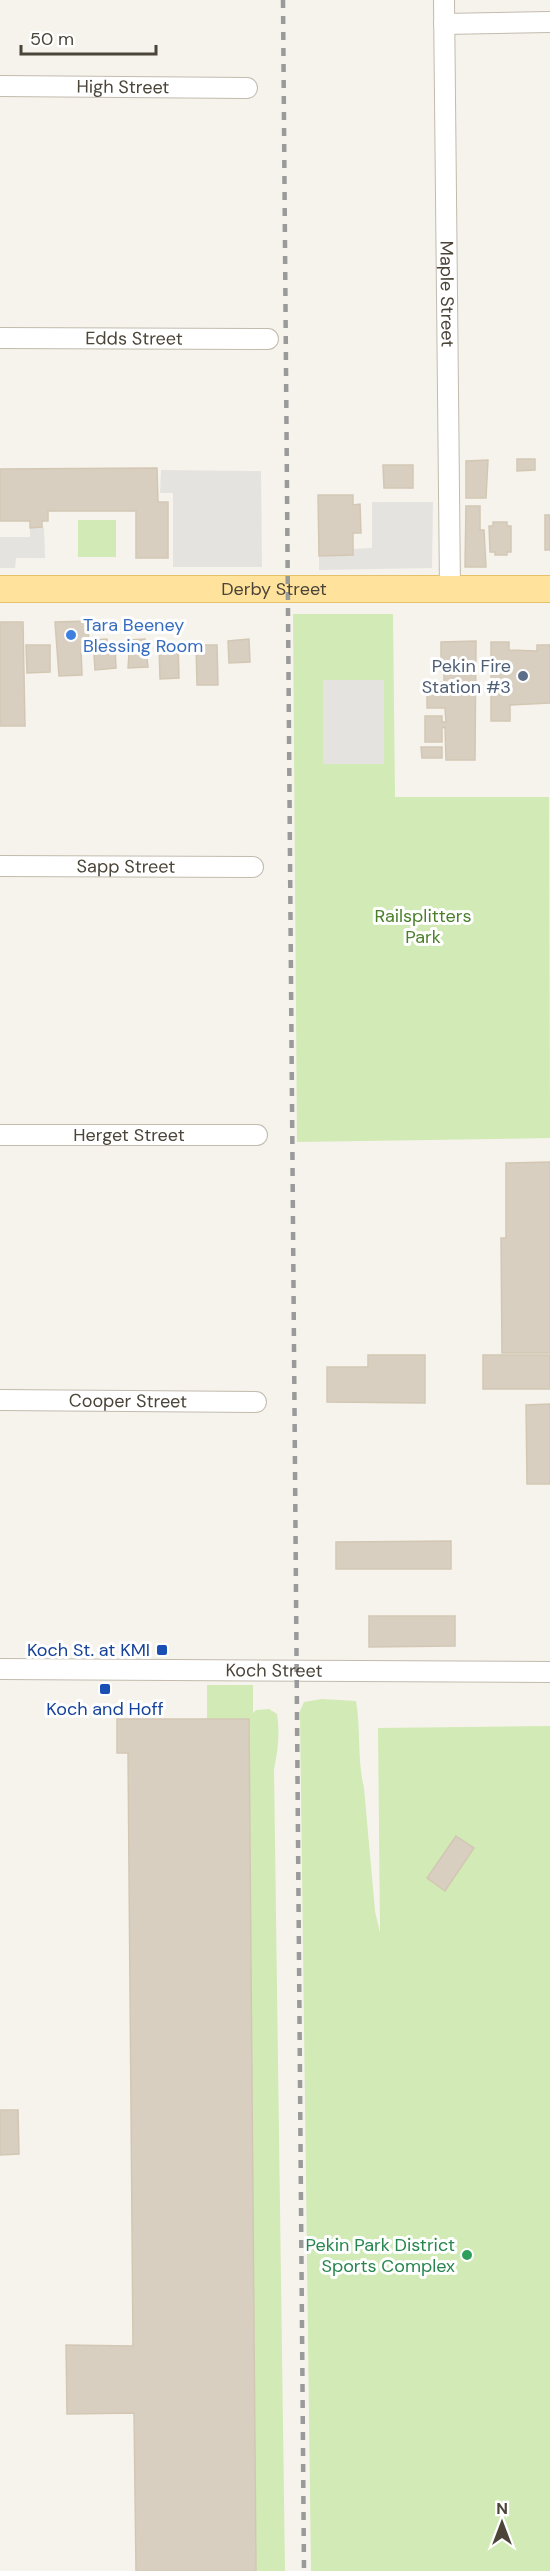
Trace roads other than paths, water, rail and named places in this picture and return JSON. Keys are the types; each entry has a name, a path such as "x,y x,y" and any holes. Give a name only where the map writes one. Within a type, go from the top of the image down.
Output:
{"main road":[{"name":"Derby Street","path":"0,589 550,589"}],"street":[{"name":"Maple Street","path":"444,0 450,589"},
{"path":"444,24 550,22"},
{"name":"High Street","path":"0,86 247,88"},
{"name":"Edds Street","path":"0,338 268,339"},
{"name":"Sapp Street","path":"0,866 253,867"},
{"name":"Herget Street","path":"0,1135 257,1135"},
{"name":"Cooper Street","path":"0,1400 256,1402"},
{"name":"Koch Street","path":"0,1669 550,1672"}],"railway":[{"path":"283,0 304,2571"}],"place":[{"name":"Tara Beeney Blessing Room","path":"71,635"},
{"name":"Pekin Fire Station #3","path":"523,676"},
{"name":"Koch St. at KMI","path":"162,1650"},
{"name":"Koch and Hoff","path":"105,1689"},
{"name":"Pekin Park District Sports Complex","path":"467,2255"}],"park label":[{"name":"Railsplitters Park","path":"423,926"}]}
